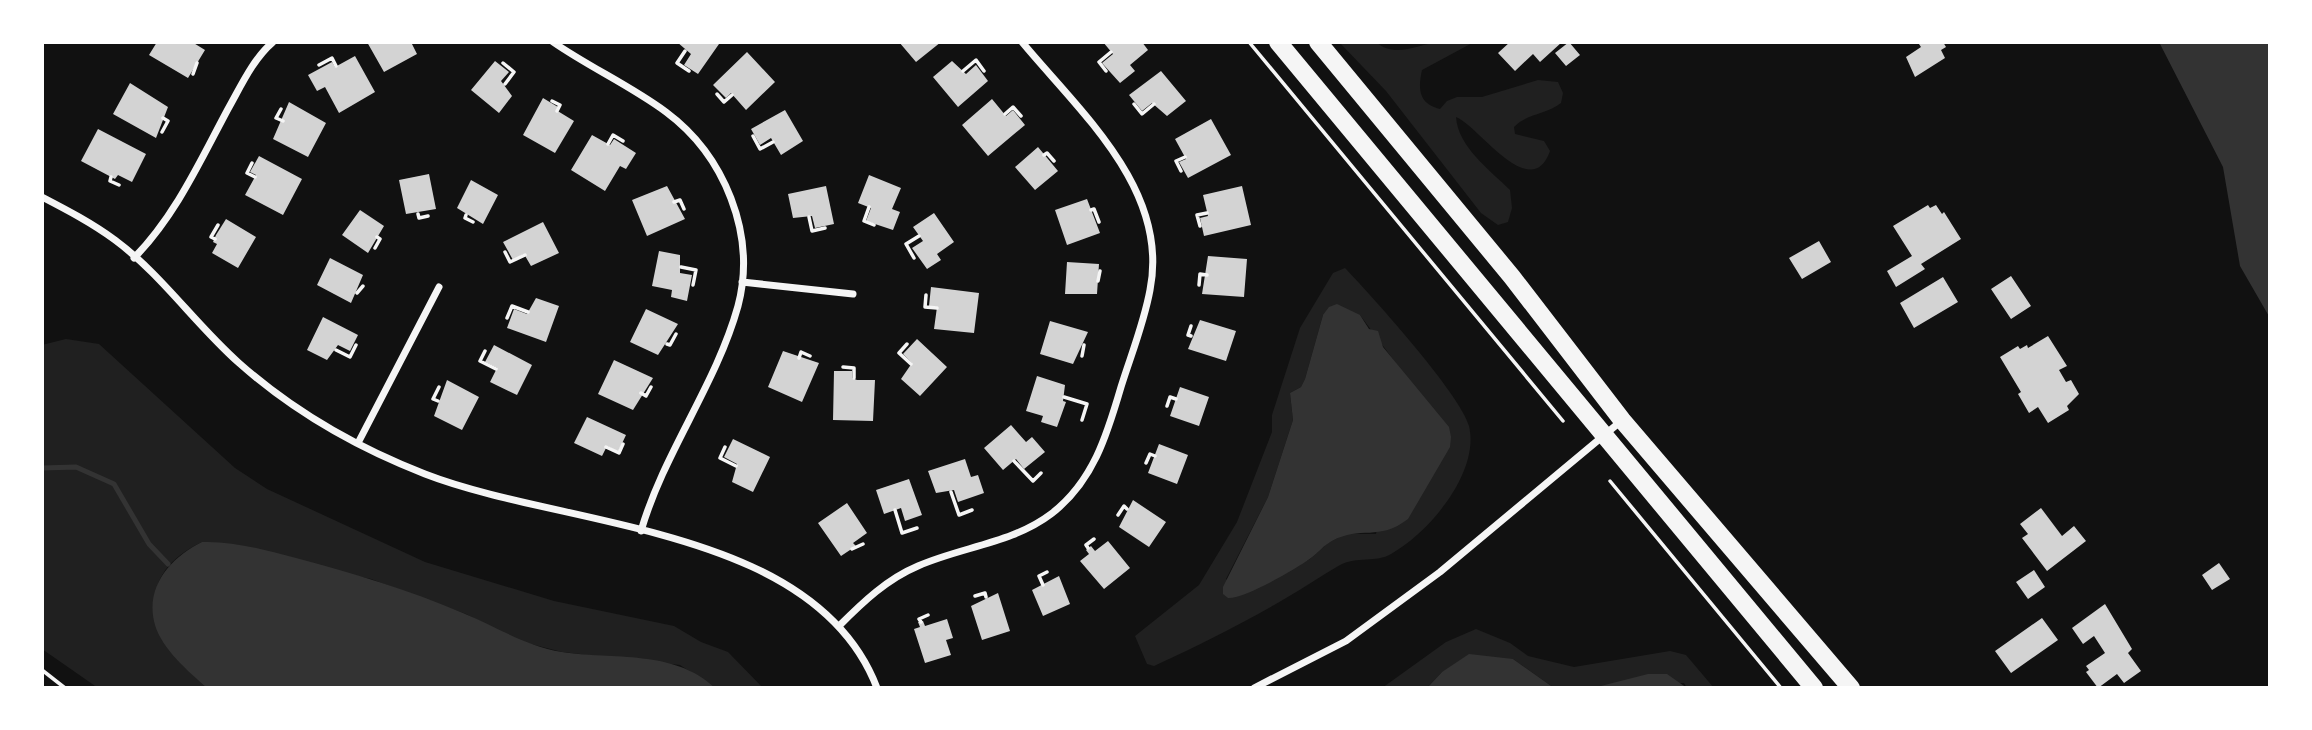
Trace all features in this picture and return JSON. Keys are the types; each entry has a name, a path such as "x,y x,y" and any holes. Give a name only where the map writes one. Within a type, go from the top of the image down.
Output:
{"main road":[{"path":"1278,42 1814,688"},
{"path":"1318,42 1512,276 1622,420 1851,688"}],"street":[{"path":"134,258 177,205 242,83 263,50 273,42"},
{"path":"553,42 667,113 702,146 725,181 740,228 742,282 731,326 655,490 641,531"},
{"path":"839,626 876,591 917,566 1010,535 1050,515 1084,481 1108,429 1151,289 1153,251 1150,226 1143,201 1124,165 1022,42"},
{"path":"42,197 116,241 240,364 304,413 358,443 426,474 465,487 641,531 741,560 767,573 839,626 851,641 877,688"},
{"path":"742,282 853,294"},
{"path":"358,443 439,288"},
{"path":"1254,688 1357,633 1440,572 1622,420"}],"path":[{"path":"1249,42 1563,421"},
{"path":"685,51 677,63 689,71"},
{"path":"1106,71 1099,62 1111,52"},
{"path":"319,65 332,58 336,66"},
{"path":"963,71 976,60 984,71"},
{"path":"193,74 197,63"},
{"path":"503,63 514,72 505,84"},
{"path":"717,94 724,102 732,95"},
{"path":"552,101 561,105 557,111"},
{"path":"1134,104 1142,114 1154,104"},
{"path":"1005,114 1013,107 1021,116"},
{"path":"281,109 276,118 283,121"},
{"path":"162,132 167,121 163,118"},
{"path":"608,144 613,135 622,141"},
{"path":"753,136 760,149 773,142"},
{"path":"1044,155 1047,153 1054,161"},
{"path":"1181,171 1176,161 1185,157"},
{"path":"252,163 247,173 255,177"},
{"path":"111,177 110,181 119,185"},
{"path":"674,202 680,200 684,209"},
{"path":"869,207 864,221 874,225"},
{"path":"1091,210 1094,209 1098,222"},
{"path":"1199,226 1197,215 1207,213"},
{"path":"418,214 419,218 428,216"},
{"path":"466,215 464,218 473,222"},
{"path":"809,217 812,231 825,228"},
{"path":"215,239 211,237 218,225"},
{"path":"914,258 906,244 919,236"},
{"path":"375,248 380,239 377,237"},
{"path":"505,252 510,262 524,255"},
{"path":"681,267 696,270 693,285"},
{"path":"1098,281 1100,271"},
{"path":"1199,285 1200,274 1208,275"},
{"path":"357,293 363,286"},
{"path":"926,295 925,307 937,308"},
{"path":"508,318 512,306 528,312"},
{"path":"1191,326 1188,335 1191,336"},
{"path":"667,344 670,345 676,334"},
{"path":"907,344 898,353 911,364"},
{"path":"336,350 350,357 356,345"},
{"path":"1082,356 1084,345"},
{"path":"485,351 480,361 496,369"},
{"path":"799,358 801,352 810,356"},
{"path":"843,367 854,368 854,379"},
{"path":"438,401 433,399 439,387"},
{"path":"641,393 646,396 651,387"},
{"path":"1064,397 1087,404 1082,420"},
{"path":"1167,406 1170,397 1176,399"},
{"path":"606,447 619,453 623,444"},
{"path":"725,447 720,458 736,466"},
{"path":"1146,463 1150,454 1155,456"},
{"path":"1014,461 1033,481 1041,474"},
{"path":"1610,481 1781,688"},
{"path":"951,492 959,515 972,510"},
{"path":"1118,515 1124,506 1128,509"},
{"path":"895,510 902,533 917,528"},
{"path":"1088,548 1086,545 1094,539"},
{"path":"852,549 863,544"},
{"path":"1043,585 1039,576 1047,572"},
{"path":"975,596 985,593 986,597"},
{"path":"921,622 919,619 928,615"},
{"path":"42,670 65,688"}],"shaded area":[{"path":"1339,42 1376,42 1383,47 1399,50 1440,42 1474,42 1422,70 1421,94 1427,103 1440,109 1447,101 1457,97 1482,97 1538,80 1558,82 1563,93 1561,103 1519,122 1514,127 1515,134 1544,141 1550,151 1541,165 1530,170 1504,157 1456,117 1462,138 1469,148 1510,190 1512,208 1508,222 1498,225 1481,213 1386,91"},
{"path":"2159,42 2270,42 2270,318 2240,266 2223,167"},
{"path":"1345,268 1414,346 1462,411 1469,426 1470,444 1467,462 1459,481 1436,516 1391,554 1346,562 1221,634 1154,666 1147,664 1135,636 1199,585 1237,522 1272,432 1272,415 1300,328 1333,273","holes":["1323,315 1360,315 1404,374 1376,534 1345,534 1328,543 1310,559 1245,594 1226,579 1268,497 1293,420 1290,393 1301,387 1305,379"]},
{"path":"1337,304 1360,315 1369,329 1378,331 1383,347 1449,427 1450,447 1408,519 1388,530 1342,536 1304,563 1270,582 1246,594 1228,598 1223,594 1223,587 1268,497 1293,420 1290,393 1301,387 1305,379 1323,315 1329,307"},
{"path":"66,339 99,344 235,468 267,489 425,562 554,601 674,626 701,642 728,652 763,688 715,688 680,665 562,652 519,641 466,614 371,579 202,542 178,557 163,574 156,593 156,612 162,632 174,652 207,688 98,688 42,649 42,345"},
{"path":"202,542 249,547 360,576 443,605 523,641 549,649 642,658 681,667 715,688 207,688 177,660 164,643 155,625 153,611 153,598 163,575 180,556"},
{"path":"1476,629 1510,643 1528,656 1574,667 1670,651 1686,655 1714,688 1687,688 1684,683 1620,683 1593,688 1554,688 1513,659 1442,672 1427,688 1382,688 1446,642"},
{"path":"1469,654 1513,659 1554,688 1427,688 1442,672"},
{"path":"1648,674 1667,674 1687,688 1593,688"}],"building":[{"path":"157,42 192,42 205,50 188,78 149,55"},
{"path":"367,42 411,42 417,54 384,72"},
{"path":"677,42 719,44 698,74 684,65 691,54"},
{"path":"899,42 941,42 916,62"},
{"path":"1103,42 1142,42 1148,50 1130,65 1135,71 1120,83 1102,63 1113,54"},
{"path":"1510,42 1562,42 1540,62 1533,54 1515,71 1498,53"},
{"path":"1569,42 1580,55 1566,66 1555,53"},
{"path":"1921,42 1943,42 1946,47 1941,50 1945,58 1915,77 1906,57 1921,47"},
{"path":"747,52 775,82 746,110 731,93 726,98 713,85"},
{"path":"355,56 375,92 339,113 325,87 317,91 308,75 332,62 335,67"},
{"path":"495,61 509,72 501,81 512,96 499,113 471,90"},
{"path":"952,61 966,74 976,65 988,81 958,107 933,77"},
{"path":"1161,71 1186,101 1167,116 1152,103 1142,111 1129,95"},
{"path":"130,83 168,107 156,138 113,114"},
{"path":"543,98 574,121 555,153 523,135"},
{"path":"992,99 1006,116 1013,110 1025,125 988,156 962,125"},
{"path":"289,102 326,123 308,157 273,139"},
{"path":"785,110 803,141 781,155 771,138 760,145 751,129"},
{"path":"1211,119 1231,155 1188,178 1179,162 1186,159 1175,139"},
{"path":"98,129 146,154 132,182 118,175 115,179 81,161"},
{"path":"592,135 610,145 614,139 636,153 626,169 620,166 605,191 571,170"},
{"path":"1038,147 1058,171 1035,190 1015,167"},
{"path":"259,156 302,179 283,215 245,195 256,175 250,172"},
{"path":"429,174 436,209 406,214 399,180"},
{"path":"869,175 901,188 892,209 900,212 893,230 866,221 871,208 858,203"},
{"path":"471,180 498,195 483,224 457,208"},
{"path":"667,186 685,219 647,236 632,200"},
{"path":"826,186 834,224 815,228 812,216 793,218 788,194"},
{"path":"1242,186 1251,225 1204,236 1200,218 1208,216 1203,195"},
{"path":"1087,199 1100,233 1067,245 1055,210"},
{"path":"1928,205 1930,208 1936,205 1942,214 1944,212 1961,239 1921,264 1925,269 1896,287 1887,271 1912,256 1893,226"},
{"path":"360,210 384,226 368,253 342,235"},
{"path":"934,213 954,242 937,254 941,260 927,269 912,248 923,241 913,227"},
{"path":"226,219 256,237 238,268 212,253 217,244 213,242"},
{"path":"543,222 559,253 531,266 524,254 513,260 503,242"},
{"path":"1819,241 1831,262 1802,279 1789,258"},
{"path":"659,251 680,255 680,273 692,275 687,301 671,297 672,290 652,286"},
{"path":"1208,256 1247,259 1244,297 1202,294"},
{"path":"330,258 363,275 351,303 317,285"},
{"path":"1067,262 1099,264 1097,294 1065,294"},
{"path":"2011,276 2031,306 2011,319 1991,289"},
{"path":"1943,277 1958,302 1914,328 1900,303"},
{"path":"931,287 979,293 974,333 934,329 937,307 929,306"},
{"path":"536,298 559,306 546,342 507,328 514,309 527,314"},
{"path":"646,309 678,324 658,355 630,342"},
{"path":"323,317 358,335 350,351 338,345 327,360 307,350"},
{"path":"1200,320 1236,331 1226,361 1188,349"},
{"path":"1050,321 1088,332 1073,364 1040,354"},
{"path":"2048,336 2067,366 2059,370 2066,382 2071,380 2079,394 2067,406 2069,410 2048,423 2038,407 2029,413 2018,394 2021,392 2000,357 2018,346 2020,349 2027,345 2028,348"},
{"path":"917,339 947,367 920,396 901,379 912,363 903,354"},
{"path":"494,345 532,365 517,395 490,382 497,368 485,362"},
{"path":"783,351 819,363 802,402 768,387"},
{"path":"614,360 653,378 633,410 598,394"},
{"path":"834,371 852,371 852,378 857,380 875,380 873,421 833,420"},
{"path":"1037,376 1065,385 1063,401 1066,402 1057,427 1041,422 1043,416 1026,411"},
{"path":"447,380 479,397 462,430 434,416"},
{"path":"1180,387 1209,397 1199,426 1170,416"},
{"path":"587,417 626,435 618,452 607,446 602,456 574,443"},
{"path":"1011,425 1026,442 1032,437 1045,452 1024,469 1016,459 1003,470 984,448"},
{"path":"733,439 770,457 753,492 732,482 737,464 724,457"},
{"path":"1159,444 1188,455 1177,484 1148,473"},
{"path":"965,459 971,477 978,475 984,493 958,502 954,490 936,493 928,471"},
{"path":"909,479 922,515 905,521 901,508 884,514 876,490"},
{"path":"1133,500 1166,522 1149,547 1119,527"},
{"path":"847,503 867,533 853,543 856,546 841,556 818,523"},
{"path":"2041,508 2062,536 2074,526 2086,541 2047,571 2022,538 2028,534 2020,524"},
{"path":"1108,541 1130,568 1104,589 1080,561 1089,554 1086,550 1091,546 1095,551"},
{"path":"2219,563 2230,579 2212,590 2202,575"},
{"path":"2034,570 2045,587 2028,599 2016,582"},
{"path":"1059,576 1070,604 1043,616 1032,590"},
{"path":"998,593 1010,631 982,640 971,606"},
{"path":"2105,604 2132,649 2128,653 2141,671 2124,683 2117,674 2098,688 2086,672 2089,670 2086,666 2105,653 2094,636 2083,644 2072,628"},
{"path":"2042,618 2058,640 2011,673 1995,651"},
{"path":"947,619 953,638 946,640 951,655 925,663 914,629 920,627 918,622 923,621 925,626"}],"waterway":[{"path":"42,468 76,467 114,484 149,544 168,564"}]}
